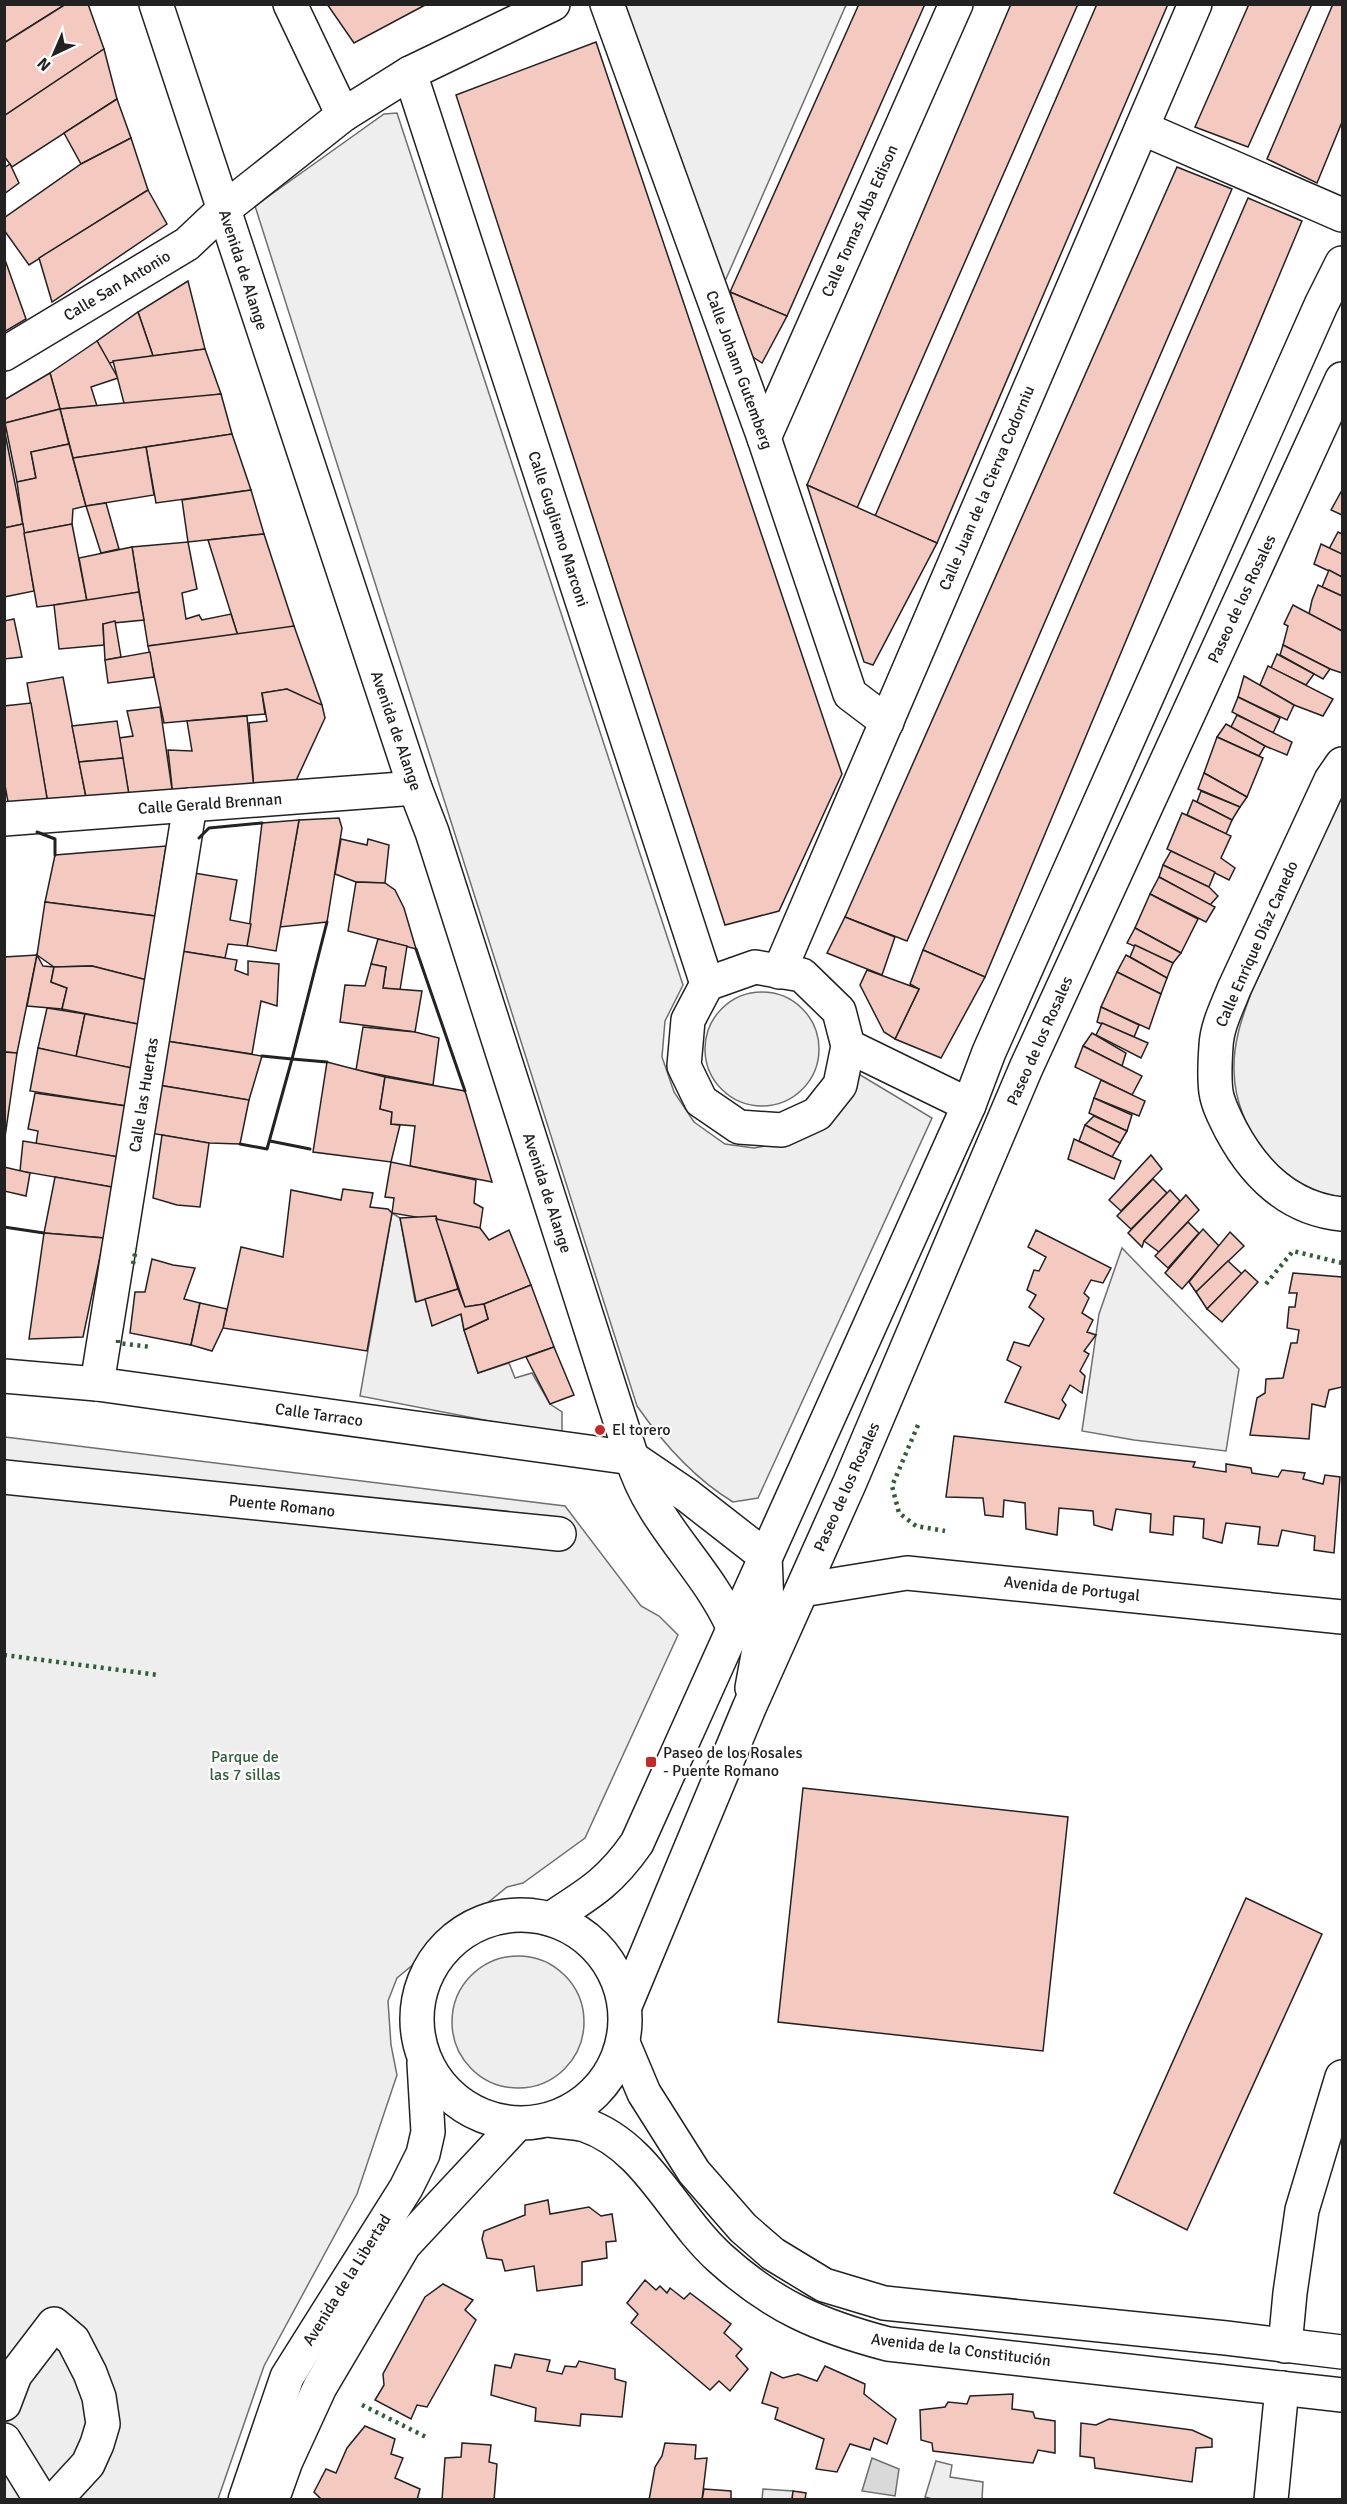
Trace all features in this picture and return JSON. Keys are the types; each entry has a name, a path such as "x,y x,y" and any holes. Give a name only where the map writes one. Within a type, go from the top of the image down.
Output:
{"street":[{"name":"Avenida de Alange","path":"156,4 415,788 432,832 641,1484 663,1524 722,1603 733,1627"},
{"path":"290,4 343,115"},
{"name":"Calle San Antonio","path":"4,354 187,244 223,210 343,115 410,73 552,4"},
{"name":"Calle Johann Gutemberg","path":"607,4 764,438 850,694 887,722"},
{"name":"Calle Tomas Alba Edison","path":"764,438 956,4"},
{"name":"Calle Juan de la Cierva Codorniu","path":"779,972 1195,4"},
{"name":"Calle Gugliemo Marconi","path":"410,73 707,984"},
{"path":"1142,128 1342,215"},
{"name":"Paseo de los Rosales","path":"550,1919 606,1882 620,1868 637,1843 969,1105 989,1052 1321,305 1342,263"},
{"name":"Paseo de los Rosales","path":"625,2006 748,1708 850,1482 1026,1068 1342,379"},
{"name":"Calle Enrique Díaz Canedo","path":"1342,764 1331,780 1230,1000 1215,1043 1215,1066 1216,1093 1224,1116 1238,1143 1258,1171 1281,1192 1306,1206 1342,1214"},
{"name":"Calle Gerald Brennan","path":"4,819 415,788"},
{"name":"Calle las Huertas","path":"97,1384 190,805"},
{"path":"755,967 779,972 802,975 839,1011 848,1046 840,1084 817,1113 782,1130 739,1128 701,1101 684,1066 688,1020 707,984 755,967"},
{"path":"848,1046 969,1105"},
{"name":"Calle Tarraco","path":"4,1376 97,1384 632,1458"},
{"path":"632,1458 688,1496 765,1556"},
{"name":"Puente Romano","path":"4,1477 559,1534"},
{"name":"Paseo de los Rosales","path":"748,1708 767,1605 765,1556"},
{"name":"Avenida de Portugal","path":"802,1590 908,1573 1342,1617"},
{"path":"518,1915 550,1919 581,1932 599,1948 618,1979 625,2006 623,2043 604,2084 582,2104 549,2120 517,2124 482,2116 460,2106 442,2089 423,2058 415,2025 419,1989 436,1956 462,1931 493,1919 518,1915"},
{"path":"623,2043 644,2093 694,2172 742,2228 773,2254 824,2285 884,2303 1342,2352"},
{"name":"Avenida de la Libertad","path":"245,2499 287,2377 379,2226 406,2187 423,2154 428,2132 423,2058"},
{"path":"1285,2346 1302,2210 1342,2077"},
{"name":"Avenida de la Constitución","path":"549,2120 584,2125 612,2138 631,2154 718,2256 745,2280 780,2304 815,2322 888,2344 1342,2395"},
{"name":"Avenida de la Libertad","path":"272,2499 285,2461 320,2387 404,2245 517,2124"},
{"path":"4,2404 15,2375 54,2324 73,2340 90,2373 99,2397 103,2424 98,2444 88,2464 56,2499"},
{"path":"1271,2499 1282,2388"},
{"path":"4,2440 40,2499"}],"green space":[{"path":"623,5 846,5 722,288"},
{"path":"397,113 683,985 665,1021 662,1057 674,1092 694,1122 725,1144 754,1148 794,1141 857,1073 932,1118 758,1498 733,1502 719,1493 680,1459 637,1406 255,206 384,114"},
{"path":"1342,795 1342,1197 1320,1192 1300,1183 1266,1154 1243,1115 1237,1093 1234,1061 1242,1020 1252,991"},
{"path":"762,992 784,997 802,1009 814,1027 819,1049 814,1071 802,1089 784,1101 762,1106 740,1101 722,1089 710,1071 705,1049 710,1027 722,1009 740,997"},
{"path":"392,1213 400,1218 415,1301 425,1299 461,1314 478,1373 509,1363 515,1378 532,1373 550,1404 562,1412 562,1435 360,1396"},
{"path":"1122,1248 1239,1369 1226,1451 1082,1431 1099,1314"},
{"name":"Parque de las 7 sillas","path":"5,1437 565,1506 641,1606 659,1616 678,1635 585,1838 523,1883 507,1887 397,1978 388,2001 391,2045 397,2075 357,2194 264,2366 218,2499 5,2499"},
{"path":"518,1956 543,1961 565,1975 579,1997 584,2022 579,2047 565,2069 543,2083 518,2088 493,2083 471,2069 457,2047 452,2022 457,1997 471,1975 493,1961"},
{"path":"936,2461 952,2465 950,2477 983,2482 982,2499 936,2500 925,2497"},
{"path":"763,2489 793,2491 792,2499 762,2500"}],"shaded area":[{"path":"872,2458 899,2469 895,2496 862,2491"}],"building":[{"path":"4,4 66,4 4,43"},
{"path":"66,4 88,4 104,49 4,116 4,43"},
{"path":"327,4 427,4 354,43"},
{"path":"859,4 925,4 787,316 730,292"},
{"path":"1011,4 1078,4 857,508 807,485"},
{"path":"1097,4 1168,4 937,543 875,516"},
{"path":"1249,4 1312,4 1248,147 1195,127"},
{"path":"1333,4 1342,4 1342,122 1317,183 1267,159"},
{"path":"596,42 842,774 779,911 725,925 456,95"},
{"path":"104,49 117,99 12,167 4,156 4,116"},
{"path":"117,99 131,138 81,164 64,133"},
{"path":"131,138 148,190 29,265 4,230 4,218 81,164"},
{"path":"10,164 19,183 4,194 4,168"},
{"path":"1177,167 1232,189 907,941 845,917"},
{"path":"148,190 167,224 52,302 39,258"},
{"path":"1248,198 1302,221 985,977 923,950"},
{"path":"4,257 26,319 4,332"},
{"path":"188,281 205,349 153,356 138,312"},
{"path":"730,292 787,316 762,363 750,355"},
{"path":"138,312 153,356 109,363 97,341"},
{"path":"97,341 118,378 91,387 97,406 60,409 50,373"},
{"path":"205,349 221,394 125,407 113,361"},
{"path":"50,373 60,409 5,423 4,400"},
{"path":"221,394 232,434 73,458 60,409"},
{"path":"60,409 69,444 31,452 36,478 17,482 5,423"},
{"path":"4,428 23,524 4,528"},
{"path":"232,434 251,490 156,503 146,447"},
{"path":"69,444 86,506 73,509 72,524 24,533 17,482 36,478 31,452"},
{"path":"146,447 154,495 86,506 73,458"},
{"path":"807,485 937,543 873,665 864,662"},
{"path":"251,490 264,534 188,542 182,500"},
{"path":"1342,490 1342,515 1331,510"},
{"path":"106,503 119,549 101,553 86,506"},
{"path":"23,524 34,591 4,597 4,528"},
{"path":"72,524 87,601 37,607 24,533"},
{"path":"1338,532 1342,534 1342,555 1329,549"},
{"path":"264,534 294,626 238,636 208,540"},
{"path":"188,542 197,589 182,593 186,619 199,615 202,620 231,614 238,636 148,646 132,547"},
{"path":"1321,544 1342,554 1342,577 1314,564"},
{"path":"132,547 139,592 87,601 79,558"},
{"path":"1329,570 1342,577 1342,596 1322,587"},
{"path":"1318,585 1342,596 1342,631 1309,614"},
{"path":"139,592 144,620 103,624 104,645 59,649 54,605"},
{"path":"1293,605 1342,631 1342,673 1283,645 1288,626 1284,624"},
{"path":"14,619 22,657 4,659 4,621"},
{"path":"115,621 121,657 105,660 103,624"},
{"path":"294,626 322,705 291,709 287,689 262,693 265,714 164,723 148,646"},
{"path":"1283,645 1330,669 1323,679 1280,655"},
{"path":"150,652 154,677 108,683 105,660"},
{"path":"1277,654 1314,674 1306,685 1271,668"},
{"path":"1268,666 1333,699 1323,716 1294,705 1260,685"},
{"path":"1244,676 1294,705 1287,720 1238,697"},
{"path":"63,677 89,813 50,816 27,683"},
{"path":"287,689 322,705 325,718 294,785 254,790 249,723 267,721 262,693"},
{"path":"1238,697 1280,718 1273,733 1232,712"},
{"path":"31,703 49,810 10,813 4,780 4,706"},
{"path":"160,707 173,796 130,801 119,738 133,736 127,711"},
{"path":"1237,715 1292,742 1287,755 1231,727"},
{"path":"247,716 254,790 173,796 168,750 192,751 187,721"},
{"path":"117,721 123,758 79,762 72,726"},
{"path":"1226,724 1265,746 1259,756 1217,737"},
{"path":"1217,737 1263,758 1247,797 1204,773"},
{"path":"123,758 130,801 88,807 79,762"},
{"path":"1204,773 1247,797 1240,807 1198,789"},
{"path":"1201,791 1240,807 1232,820 1197,802"},
{"path":"1193,800 1232,820 1226,834 1187,815"},
{"path":"1182,813 1231,836 1221,858 1235,868 1229,880 1167,849"},
{"path":"339,818 342,828 327,922 280,927 299,820"},
{"path":"299,820 276,951 247,946 262,823"},
{"path":"341,839 367,845 368,839 389,845 385,883 356,882 335,874"},
{"path":"166,846 155,916 45,902 55,855"},
{"path":"1171,851 1215,872 1209,887 1163,865"},
{"path":"1163,865 1209,887 1218,896 1210,905 1159,877"},
{"path":"194,873 237,880 230,920 251,924 247,946 228,944 225,958 181,951"},
{"path":"1159,877 1215,907 1206,922 1150,894"},
{"path":"356,882 385,883 395,890 404,908 416,949 348,931"},
{"path":"1150,894 1198,919 1181,953 1135,928"},
{"path":"45,902 155,916 147,980 92,966 54,967 37,955"},
{"path":"845,917 895,937 882,975 827,953"},
{"path":"1135,928 1181,953 1173,963 1127,943"},
{"path":"378,939 407,946 400,990 383,988 386,967 371,964"},
{"path":"1135,945 1173,963 1167,978 1130,957"},
{"path":"923,950 985,977 941,1058 895,1039 919,989 910,984"},
{"path":"181,951 237,960 235,970 248,975 248,961 279,964 277,1006 261,1001 252,1054 166,1041"},
{"path":"37,955 17,1053 4,1052 4,957"},
{"path":"37,955 43,966 54,967 51,982 67,988 62,1009 27,1006"},
{"path":"1126,955 1167,978 1161,994 1117,972"},
{"path":"371,964 386,967 383,988 422,991 415,1032 340,1022 345,985 365,986"},
{"path":"92,966 147,980 138,1024 62,1009 67,988 51,982 54,967"},
{"path":"867,970 919,989 895,1039 884,1032 860,985"},
{"path":"1117,972 1161,994 1149,1029 1101,1007"},
{"path":"1101,1007 1139,1025 1134,1037 1097,1022"},
{"path":"47,1008 85,1014 76,1057 38,1048"},
{"path":"85,1014 138,1024 132,1068 76,1057"},
{"path":"1102,1023 1148,1043 1141,1058 1096,1035"},
{"path":"363,1027 415,1032 439,1038 433,1085 356,1070"},
{"path":"1092,1033 1126,1053 1122,1066 1083,1046"},
{"path":"166,1041 262,1056 249,1100 158,1085"},
{"path":"1083,1046 1142,1076 1132,1095 1075,1067"},
{"path":"38,1048 132,1068 126,1106 30,1091"},
{"path":"4,1052 17,1053 4,1144"},
{"path":"327,1062 385,1077 380,1109 392,1112 391,1124 400,1125 391,1162 313,1152"},
{"path":"385,1077 465,1091 492,1182 410,1166 415,1126 391,1124 392,1112 380,1109"},
{"path":"1101,1080 1145,1101 1139,1116 1094,1098"},
{"path":"158,1085 249,1100 240,1144 209,1143 150,1133"},
{"path":"35,1093 126,1106 119,1157 36,1144 38,1131 28,1129"},
{"path":"1094,1098 1132,1115 1127,1131 1089,1113"},
{"path":"1094,1116 1127,1131 1120,1143 1085,1125"},
{"path":"1085,1125 1120,1143 1112,1157 1079,1141"},
{"path":"162,1135 209,1143 200,1207 177,1205 153,1198"},
{"path":"1074,1139 1121,1161 1114,1179 1068,1159"},
{"path":"23,1141 119,1157 112,1187 20,1171"},
{"path":"1151,1155 1162,1169 1121,1211 1109,1200"},
{"path":"391,1162 476,1180 474,1203 483,1208 480,1228 392,1213 394,1198 385,1197"},
{"path":"4,1167 30,1173 26,1196 4,1191"},
{"path":"55,1177 112,1187 104,1238 44,1233"},
{"path":"1153,1179 1167,1193 1131,1229 1117,1216"},
{"path":"343,1189 373,1193 370,1207 388,1209 392,1213 367,1351 223,1328 241,1247 283,1257 291,1190 341,1200"},
{"path":"1170,1190 1180,1201 1144,1241 1142,1247 1128,1233"},
{"path":"1186,1195 1199,1210 1159,1252 1144,1241"},
{"path":"436,1216 458,1289 416,1302 400,1218"},
{"path":"436,1219 480,1228 489,1240 509,1230 531,1285 484,1304 465,1307"},
{"path":"1188,1222 1199,1233 1168,1268 1155,1256"},
{"path":"1203,1229 1219,1246 1182,1289 1165,1273"},
{"path":"1036,1230 1111,1268 1103,1283 1091,1280 1084,1293 1089,1298 1082,1313 1093,1320 1087,1332 1096,1335 1084,1351 1089,1354 1080,1371 1085,1376 1082,1393 1070,1385 1062,1400 1066,1405 1059,1419 1005,1402 1021,1367 1007,1360 1014,1342 1029,1346 1044,1319 1029,1307 1036,1295 1027,1290 1034,1270 1039,1271 1046,1257 1028,1247"},
{"path":"1230,1232 1244,1246 1196,1292 1189,1282"},
{"path":"44,1233 104,1238 83,1337 29,1339"},
{"path":"152,1259 195,1268 184,1299 200,1303 191,1345 130,1333 135,1292 145,1292"},
{"path":"1228,1261 1242,1274 1207,1309 1196,1292"},
{"path":"1245,1270 1258,1282 1222,1322 1207,1309"},
{"path":"1293,1273 1342,1277 1342,1387 1329,1390 1325,1407 1312,1404 1309,1439 1250,1435 1257,1398 1265,1393 1266,1379 1283,1378 1291,1343 1297,1343 1299,1330 1287,1328 1289,1307 1295,1307 1297,1293 1289,1293"},
{"path":"531,1285 554,1347 478,1373 464,1330 488,1319 484,1304"},
{"path":"458,1289 465,1307 484,1304 488,1319 464,1330 461,1314 432,1326 425,1299"},
{"path":"200,1303 227,1309 223,1328 212,1351 191,1345"},
{"path":"554,1347 574,1395 550,1404 526,1357"},
{"path":"954,1436 1195,1462 1193,1467 1226,1472 1226,1464 1251,1468 1252,1473 1278,1477 1282,1470 1305,1473 1303,1479 1323,1484 1325,1475 1340,1477 1334,1553 1314,1550 1315,1536 1282,1530 1278,1546 1258,1544 1260,1527 1226,1523 1222,1543 1203,1538 1204,1519 1174,1516 1173,1535 1150,1532 1151,1514 1116,1509 1112,1530 1094,1525 1093,1511 1059,1508 1057,1535 1026,1529 1025,1503 1004,1500 1003,1517 985,1515 983,1498 946,1497"},
{"path":"803,1788 1068,1817 1043,2051 778,2022"},
{"path":"1246,1898 1322,1934 1187,2230 1114,2193"},
{"path":"548,2200 550,2214 589,2207 601,2216 612,2214 616,2241 606,2242 607,2258 582,2262 582,2285 537,2291 534,2266 505,2271 502,2260 487,2258 482,2239 484,2231 525,2215 525,2205"},
{"path":"645,2280 656,2290 660,2286 667,2293 670,2288 684,2299 690,2293 731,2324 724,2333 742,2349 736,2356 748,2369 730,2391 719,2381 710,2390 631,2323 638,2314 627,2303"},
{"path":"443,2284 473,2300 465,2310 476,2320 427,2407 417,2405 411,2419 375,2400 384,2385 383,2374 425,2297"},
{"path":"515,2354 550,2360 547,2371 562,2374 565,2366 576,2367 579,2361 615,2369 615,2379 626,2382 622,2417 581,2414 580,2426 535,2421 536,2408 491,2395 495,2365 511,2368"},
{"path":"825,2366 865,2384 864,2394 896,2419 887,2444 874,2438 870,2450 850,2444 837,2472 816,2469 824,2439 775,2419 778,2408 762,2403 771,2372 783,2378 798,2374 817,2381"},
{"path":"1013,2394 1012,2409 1033,2412 1035,2418 1055,2421 1055,2453 1038,2450 1033,2463 933,2451 932,2443 921,2440 920,2410 945,2407 948,2402 967,2404 970,2396"},
{"path":"1109,2419 1192,2430 1212,2439 1212,2447 1196,2448 1192,2482 1095,2468 1094,2458 1080,2456 1081,2423 1096,2425"},
{"path":"365,2426 395,2439 391,2454 403,2458 395,2478 420,2489 417,2500 322,2500 314,2492 326,2469 336,2473 347,2448"},
{"path":"462,2443 491,2445 489,2462 497,2464 494,2500 442,2500 445,2458 461,2457"},
{"path":"665,2443 696,2445 695,2459 707,2458 702,2500 649,2500 655,2467 662,2456"},
{"path":"704,2489 731,2491 731,2500 702,2500"},
{"path":"793,2491 806,2493 805,2500 792,2500"}],"hedge":[{"path":"133,1264 136,1249"},
{"path":"1266,1284 1293,1251 1342,1263"},
{"path":"118,1340 118,1343 151,1347"},
{"path":"918,1425 892,1486 899,1513 916,1526 945,1531"},
{"path":"4,1655 158,1675"},
{"path":"362,2405 426,2437"}],"wall":[{"path":"199,838 209,828 262,823"},
{"path":"37,832 55,839 55,855"},
{"path":"327,922 292,1059 327,1062"},
{"path":"416,949 465,1091"},
{"path":"240,1144 267,1149 292,1059 262,1056"},
{"path":"270,1141 310,1149"},
{"path":"4,1227 44,1233"}],"place":[{"name":"El torero","path":"600,1430"},
{"name":"Paseo de los Rosales - Puente Romano","path":"651,1762"}]}
